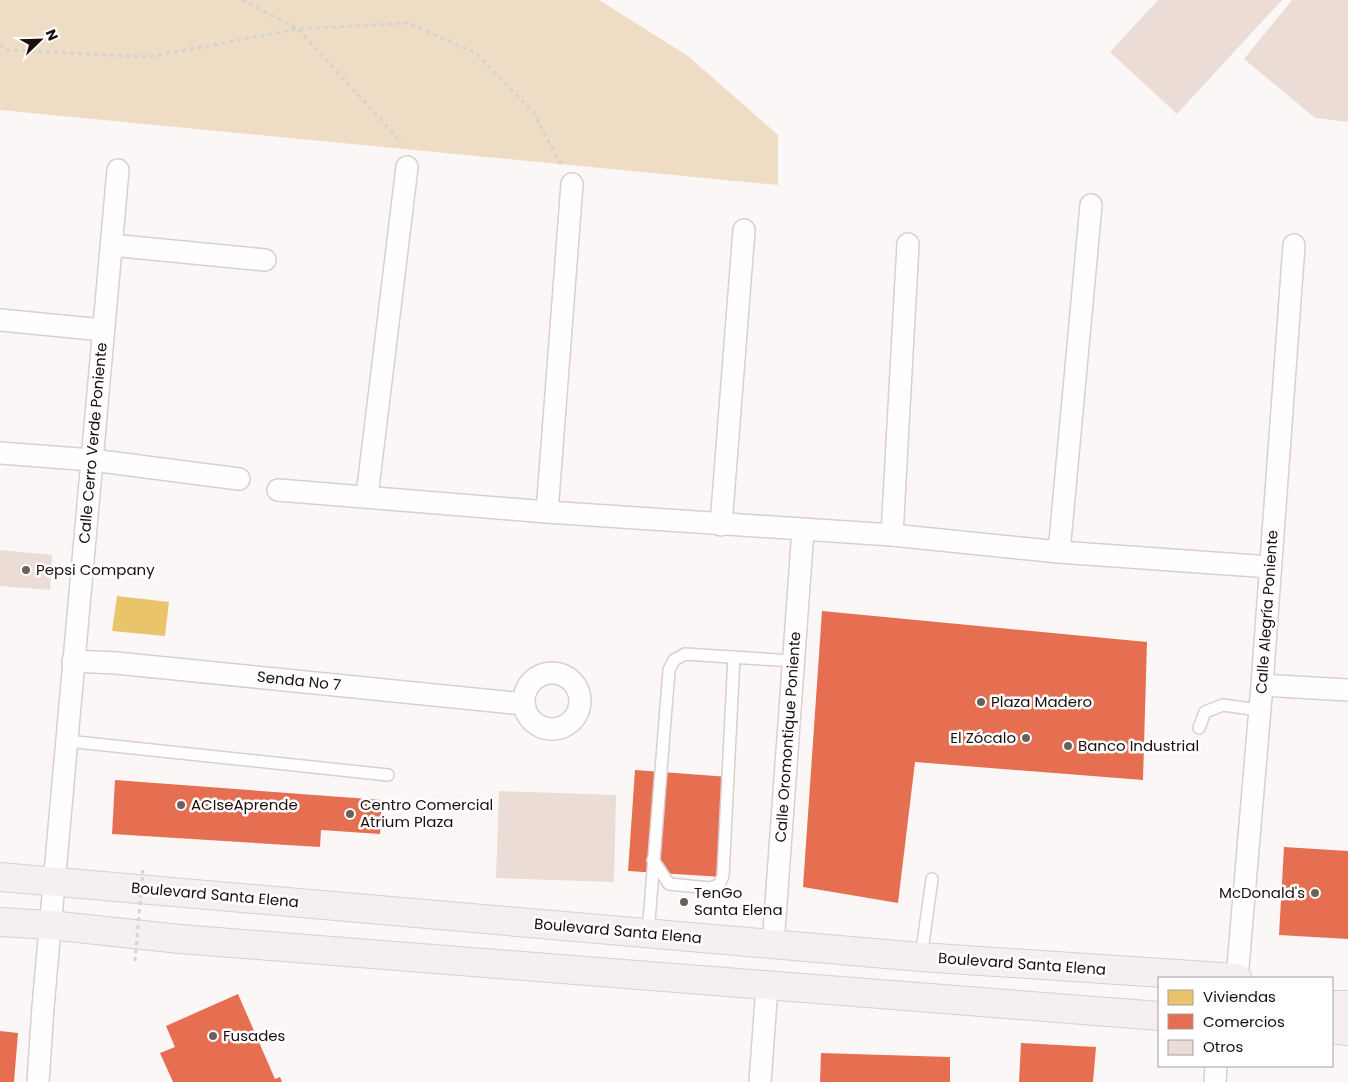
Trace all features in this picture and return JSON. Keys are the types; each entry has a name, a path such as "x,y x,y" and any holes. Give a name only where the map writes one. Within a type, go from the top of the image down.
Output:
{"main road":[{"name":"Boulevard Santa Elena","path":"0,877 921,957 1222,977"},
{"path":"0,922 50,925 180,940 1158,1016"},
{"path":"1333,986 1348,988"},
{"path":"1086,1010 1096,1002 1106,998 1158,1000"},
{"path":"1333,1005 1348,1005"},
{"path":"1333,1029 1348,1031"}],"street":[{"path":"367,496 407,167"},
{"name":"Calle Cerro Verde Poniente","path":"38,1082 50,925 118,170"},
{"path":"547,512 572,184"},
{"path":"1059,552 1091,205"},
{"path":"721,525 744,230"},
{"path":"892,535 908,244"},
{"path":"111,245 265,260"},
{"name":"Calle Alegría Poniente","path":"1237,977 1262,686 1294,245"},
{"path":"0,320 103,330"},
{"path":"0,453 92,460 239,479"},
{"path":"278,490 721,525 892,535 1059,552 1270,567"},
{"name":"Calle Oromontique Poniente","path":"773,944 803,530"},
{"name":"Senda No 7","path":"74,661 126,664 524,704"},
{"path":"1262,686 1348,690"},
{"path":"760,1082 768,986"},
{"path":"1215,1082 1216,1067"}],"lane":[{"path":"648,934 652,859 669,670 674,660 685,654 793,661"},
{"path":"652,859 669,884 709,888 719,885 723,876 734,657"},
{"path":"1199,728 1205,712 1223,705 1259,710"},
{"path":"67,741 388,775"},
{"path":"921,957 932,879"}],"path":[{"path":"242,0 298,28 395,135 403,151 407,167"},
{"path":"0,46 8,50 148,57 298,28 408,23 476,53 533,112 572,184"},
{"path":"135,961 143,870"}],"shaded area":[{"path":"0,0 599,0 688,56 778,135 778,185 0,110"}],"building: Viviendas":[{"path":"117,596 169,602 165,636 112,631"}],"building: Comercios":[{"name":"Plaza Madero","path":"822,611 1147,642 1143,780 915,762 898,903 803,887"},
{"path":"635,770 729,777 722,877 628,871"},
{"path":"115,780 382,800 380,834 321,830 320,847 112,834"},
{"name":"McDonald's","path":"1284,847 1348,851 1348,939 1279,935"},
{"name":"Fusades","path":"238,994 275,1079 280,1077 282,1082 173,1082 160,1053 175,1047 166,1026"},
{"path":"0,1031 18,1033 14,1082 0,1082"},
{"path":"1021,1043 1096,1047 1093,1082 1019,1082"},
{"path":"821,1053 950,1057 950,1082 820,1082"}],"building: Otros":[{"path":"1158,0 1282,0 1177,114 1110,52"},
{"path":"1292,0 1348,0 1348,122 1315,118 1244,59"},
{"name":"Pepsi Company","path":"0,550 52,555 50,590 0,586"},
{"path":"499,791 616,795 614,882 496,878"}],"place":[{"name":"Pepsi Company","path":"26,570"},
{"name":"Plaza Madero","path":"981,702"},
{"name":"El Zócalo","path":"1026,738"},
{"name":"Banco Industrial","path":"1068,746"},
{"name":"ACIseAprende","path":"181,805"},
{"name":"Centro Comercial Atrium Plaza","path":"350,814"},
{"name":"McDonald's","path":"1315,893"},
{"name":"TenGo Santa Elena","path":"684,902"},
{"name":"Fusades","path":"213,1036"}]}
